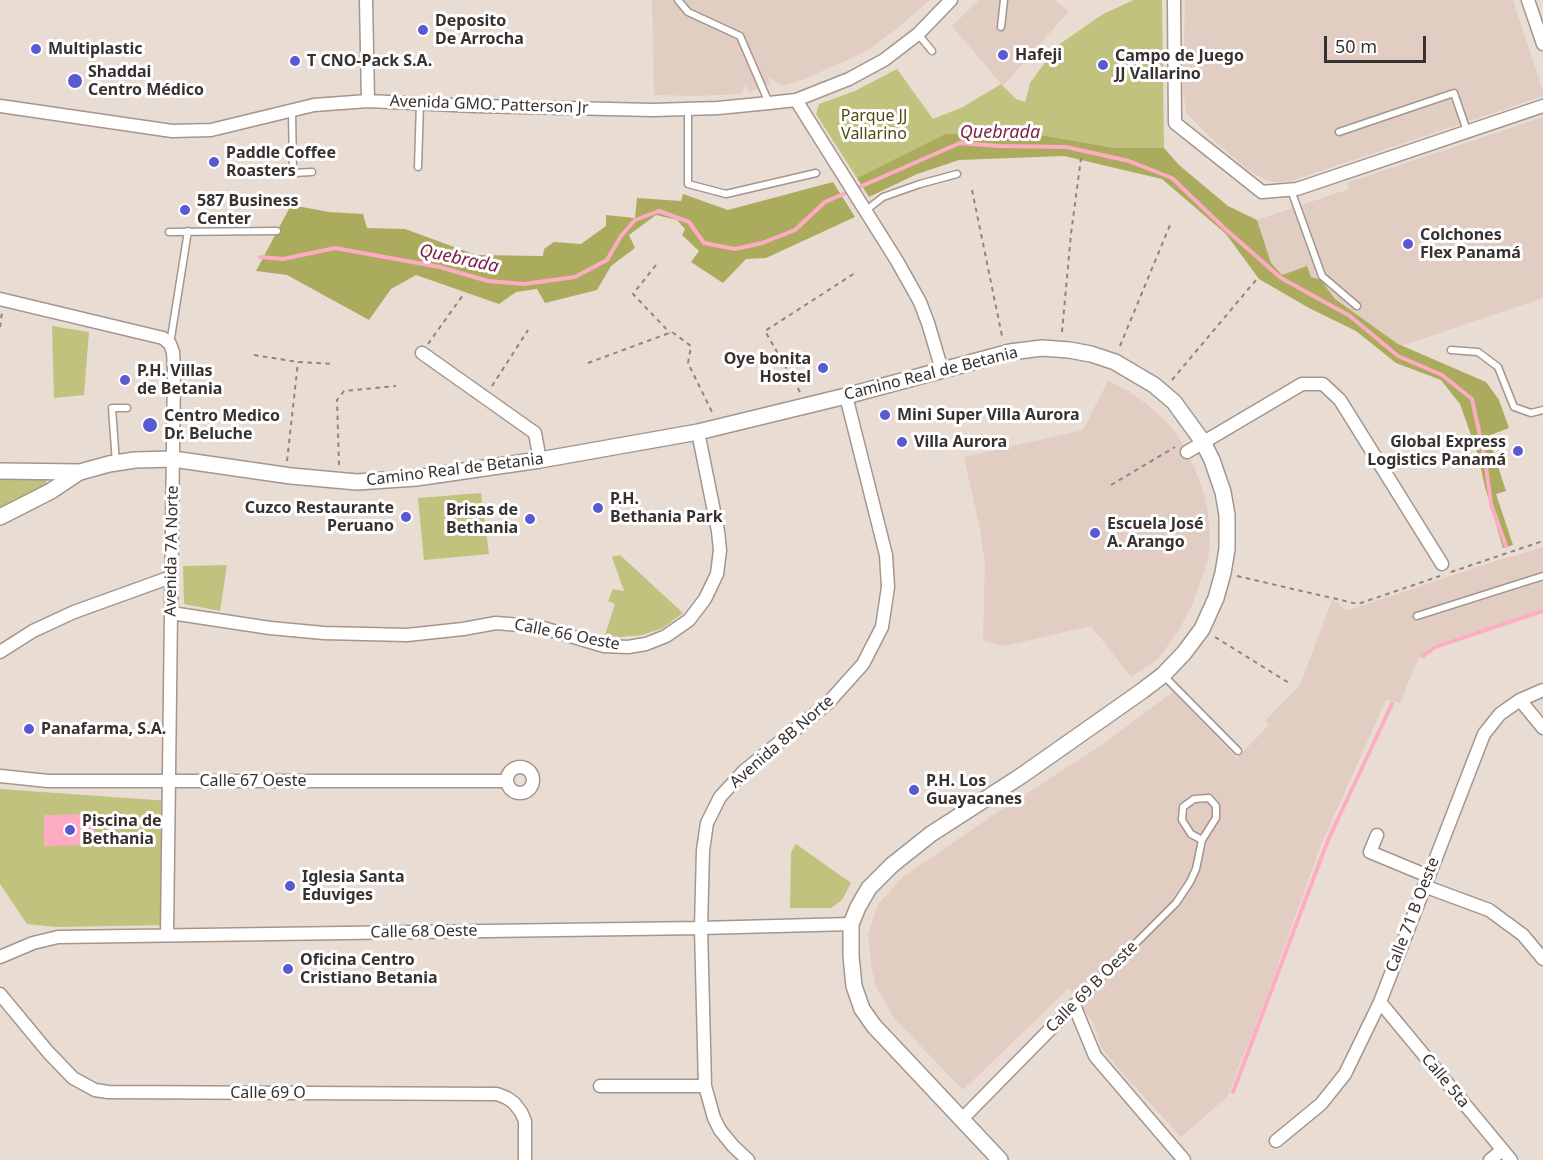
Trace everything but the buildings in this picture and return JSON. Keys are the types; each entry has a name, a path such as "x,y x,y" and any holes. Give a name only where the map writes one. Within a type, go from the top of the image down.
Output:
{"street":[{"path":"366,0 368,101"},
{"name":"Avenida GMO. Patterson Jr","path":"0,106 172,131 211,130 314,105 368,101 653,110 718,108 796,100 849,79 884,60 918,34 951,0"},
{"path":"1174,0 1175,123 1262,192 1297,189 1543,106"},
{"path":"1528,0 1543,44"},
{"path":"796,100 920,302 942,370"},
{"path":"1,303 163,338 170,344"},
{"name":"Avenida 7A Norte","path":"167,935 174,369 170,344"},
{"name":"Camino Real de Betania","path":"0,471 80,472 135,460 173,459 291,476 357,482 416,478 540,460 698,432 846,396 1010,352 1042,348 1091,354 1115,362 1154,385 1173,402 1203,442 1223,492 1227,515 1227,549 1216,598 1202,629 1163,675 1021,776 931,834 892,865 869,888 851,924 850,956 854,986 862,1009 874,1026 1000,1160"},
{"path":"422,353 535,434 540,460"},
{"path":"1185,447 1203,442 1302,384 1323,384 1340,400 1442,564"},
{"name":"Avenida 8B Norte","path":"748,1160 720,1130 714,1118 705,1086 701,928 703,850 707,823 720,797 744,771 828,703 863,664 882,627 888,587 886,555 846,396"},
{"name":"Calle 66 Oeste","path":"171,613 270,628 336,634 407,634 464,629 496,623 540,627 604,646 628,647 646,644 666,636 689,620 705,600 717,574 720,550 718,531 698,432"},
{"name":"Camino Real de Betania","path":"0,517 80,472"},
{"path":"0,652 33,631 74,612 171,577"},
{"name":"Calle 71 B Oeste","path":"1276,1141 1321,1104 1346,1074 1380,1002 1484,734 1500,714 1520,700 1543,690"},
{"path":"1520,700 1543,728"},
{"name":"Calle 67 Oeste","path":"0,776 48,781 507,781"},
{"path":"1377,835 1370,852 1489,910 1523,935 1543,959"},
{"name":"Calle 68 Oeste","path":"0,957 33,943 58,937 851,924"},
{"name":"Calle 69 O","path":"0,994 48,1052 73,1078 95,1090 497,1094 514,1103 522,1112 525,1121 525,1160"},
{"name":"Calle 5ta","path":"1380,1002 1511,1160"},
{"path":"1074,1005 1095,1056 1184,1160"},
{"name":"Calle 69 B Oeste","path":"961,1120 1074,1005"},
{"path":"600,1086 705,1086"},
{"path":"1490,1160 1502,1150"}],"lane":[{"path":"678,0 688,12 740,36 769,103"},
{"path":"1001,27 1004,0"},
{"path":"918,34 932,51"},
{"path":"1340,132 1454,93 1467,132"},
{"path":"417,167 420,103"},
{"path":"688,109 688,184 726,194 816,173"},
{"path":"292,110 293,173 312,172"},
{"path":"862,207 920,184 957,174"},
{"path":"1291,189 1322,276 1357,306"},
{"path":"170,344 188,231"},
{"path":"169,232 278,231"},
{"path":"1451,350 1478,352 1498,367 1514,407 1531,414 1543,410"},
{"path":"116,464 112,408 127,408"},
{"path":"1417,616 1543,576"},
{"path":"1163,675 1238,751"},
{"name":"Calle 69 B Oeste","path":"1074,1005 1176,903 1190,882 1196,869 1202,840 1216,818 1216,806 1209,798 1194,799 1183,807 1182,820 1191,834 1202,840"}],"path":[{"path":"1062,332 1081,158"},
{"path":"972,190 1002,336"},
{"path":"1120,346 1170,225"},
{"path":"656,265 633,294 670,333 672,332 691,346 688,363 712,414"},
{"path":"800,392 765,331 855,273"},
{"path":"1172,380 1256,280"},
{"path":"422,353 463,295"},
{"path":"0,327 1,303"},
{"path":"484,397 528,330"},
{"path":"588,363 670,333"},
{"path":"254,355 298,362 333,364"},
{"path":"287,464 298,362"},
{"path":"339,468 337,400 344,391 396,386"},
{"path":"1111,485 1185,447"},
{"path":"1223,573 1358,604 1543,541"},
{"path":"1202,629 1289,683"}],"shaded area":[{"path":"652,0 930,0 871,48 802,80 783,86 768,76 770,84 749,92 746,84 741,94 696,96 654,95"},
{"name":"Hafeji","path":"979,0 1054,0 1069,11 1003,86 952,26"},
{"path":"1185,0 1513,0 1543,96 1291,181 1266,180 1249,171 1187,114 1183,91"},
{"name":"Colchones Flex Panamá","path":"1543,117 1543,298 1401,346 1335,299 1321,280 1282,275 1271,264 1257,220 1349,189 1347,183"},
{"path":"1018,131 1115,148 1164,148 1179,165 1228,206 1257,220 1271,263 1282,275 1307,266 1311,277 1321,280 1335,299 1398,344 1486,382 1499,400 1509,428 1488,436 1506,491 1496,494 1513,545 1503,548 1478,455 1460,404 1441,380 1396,363 1356,331 1309,308 1259,279 1226,234 1162,179 1064,156 959,160 917,174 869,197 857,178 945,134"},
{"path":"833,182 855,217 766,258 746,259 723,283 691,262 699,251 682,235 685,229 677,220 656,215 629,235 635,248 611,266 597,290 545,303 537,289 516,292 499,304 416,275 391,289 369,320 287,275 256,271 291,205 329,212 363,214 367,228 405,229 476,255 543,256 544,249 554,242 581,244 606,226 606,215 635,218 637,198 681,201 683,194 728,210"},
{"name":"Escuela José A. Arango","path":"1108,381 1148,405 1179,437 1203,490 1210,538 1208,560 1192,605 1179,630 1158,659 1131,677 1091,626 1004,646 983,641 985,563 964,457 1083,430"},
{"path":"1543,547 1543,609 1433,645 1418,659 1400,703 1386,700 1321,845 1263,1006 1227,1097 1181,1137 1101,1047 1094,1024 1069,988 963,1090 894,1018 876,987 868,934 878,904 903,877 1103,744 1173,692 1237,758 1269,725 1265,721 1300,685 1332,600 1346,611"},
{"name":"Piscina de Bethania","path":"95,814 96,845 44,846 44,815"}],"green space":[{"name":"Campo de Juego JJ Vallarino","path":"1134,0 1162,0 1164,148 1115,148 1018,131 945,134 857,178 816,114 819,104 855,91 897,69 933,119 963,107 1001,84 1016,99 1025,102 1030,83 1057,46 1103,14"},
{"path":"52,326 89,332 84,395 54,398"},
{"path":"0,478 42,478 47,484 0,509"},
{"path":"481,493 489,554 424,560 418,498"},
{"path":"620,555 683,613 663,628 642,635 620,637 605,635 615,604 608,601 613,589 624,591 612,557"},
{"path":"227,565 220,611 184,604 183,566"},
{"path":"0,789 169,801 168,925 56,927 27,924 0,884"},
{"path":"796,844 851,883 842,900 831,908 790,908 791,852"}],"waterway":[{"name":"Quebrada","path":"260,257 283,259 335,248 440,267 488,281 524,284 575,277 607,260 621,236 635,220 659,211 689,222 704,243 735,249 762,243 795,230 825,202 960,143 1066,147 1129,161 1172,178 1281,278 1350,316 1398,356 1442,375 1472,399 1485,459 1491,504 1506,546"},
{"path":"1423,656 1435,647 1543,611"},
{"path":"1233,1092 1328,840 1392,704"}],"place":[{"name":"Deposito De Arrocha","path":"423,30"},
{"name":"Multiplastic","path":"36,49"},
{"name":"Hafeji","path":"1003,55"},
{"name":"T CNO-Pack S.A.","path":"295,61"},
{"name":"Campo de Juego JJ Vallarino","path":"1103,65"},
{"name":"Shaddai Centro Médico","path":"75,81"},
{"name":"Paddle Coffee Roasters","path":"214,162"},
{"name":"587 Business Center","path":"185,210"},
{"name":"Colchones Flex Panamá","path":"1408,244"},
{"name":"Oye bonita Hostel","path":"823,368"},
{"name":"P.H. Villas de Betania","path":"125,380"},
{"name":"Mini Super Villa Aurora","path":"885,415"},
{"name":"Centro Medico Dr. Beluche","path":"150,425"},
{"name":"Villa Aurora","path":"902,442"},
{"name":"Global Express Logistics Panamá","path":"1518,451"},
{"name":"P.H. Bethania Park","path":"598,508"},
{"name":"Cuzco Restaurante Peruano","path":"406,517"},
{"name":"Brisas de Bethania","path":"530,519"},
{"name":"Escuela José A. Arango","path":"1095,533"},
{"name":"Panafarma, S.A.","path":"29,729"},
{"name":"P.H. Los Guayacanes","path":"914,790"},
{"name":"Piscina de Bethania","path":"70,830"},
{"name":"Iglesia Santa Eduviges","path":"290,886"},
{"name":"Oficina Centro Cristiano Betania","path":"288,969"}],"park label":[{"name":"Parque JJ Vallarino","path":"874,125"}]}
